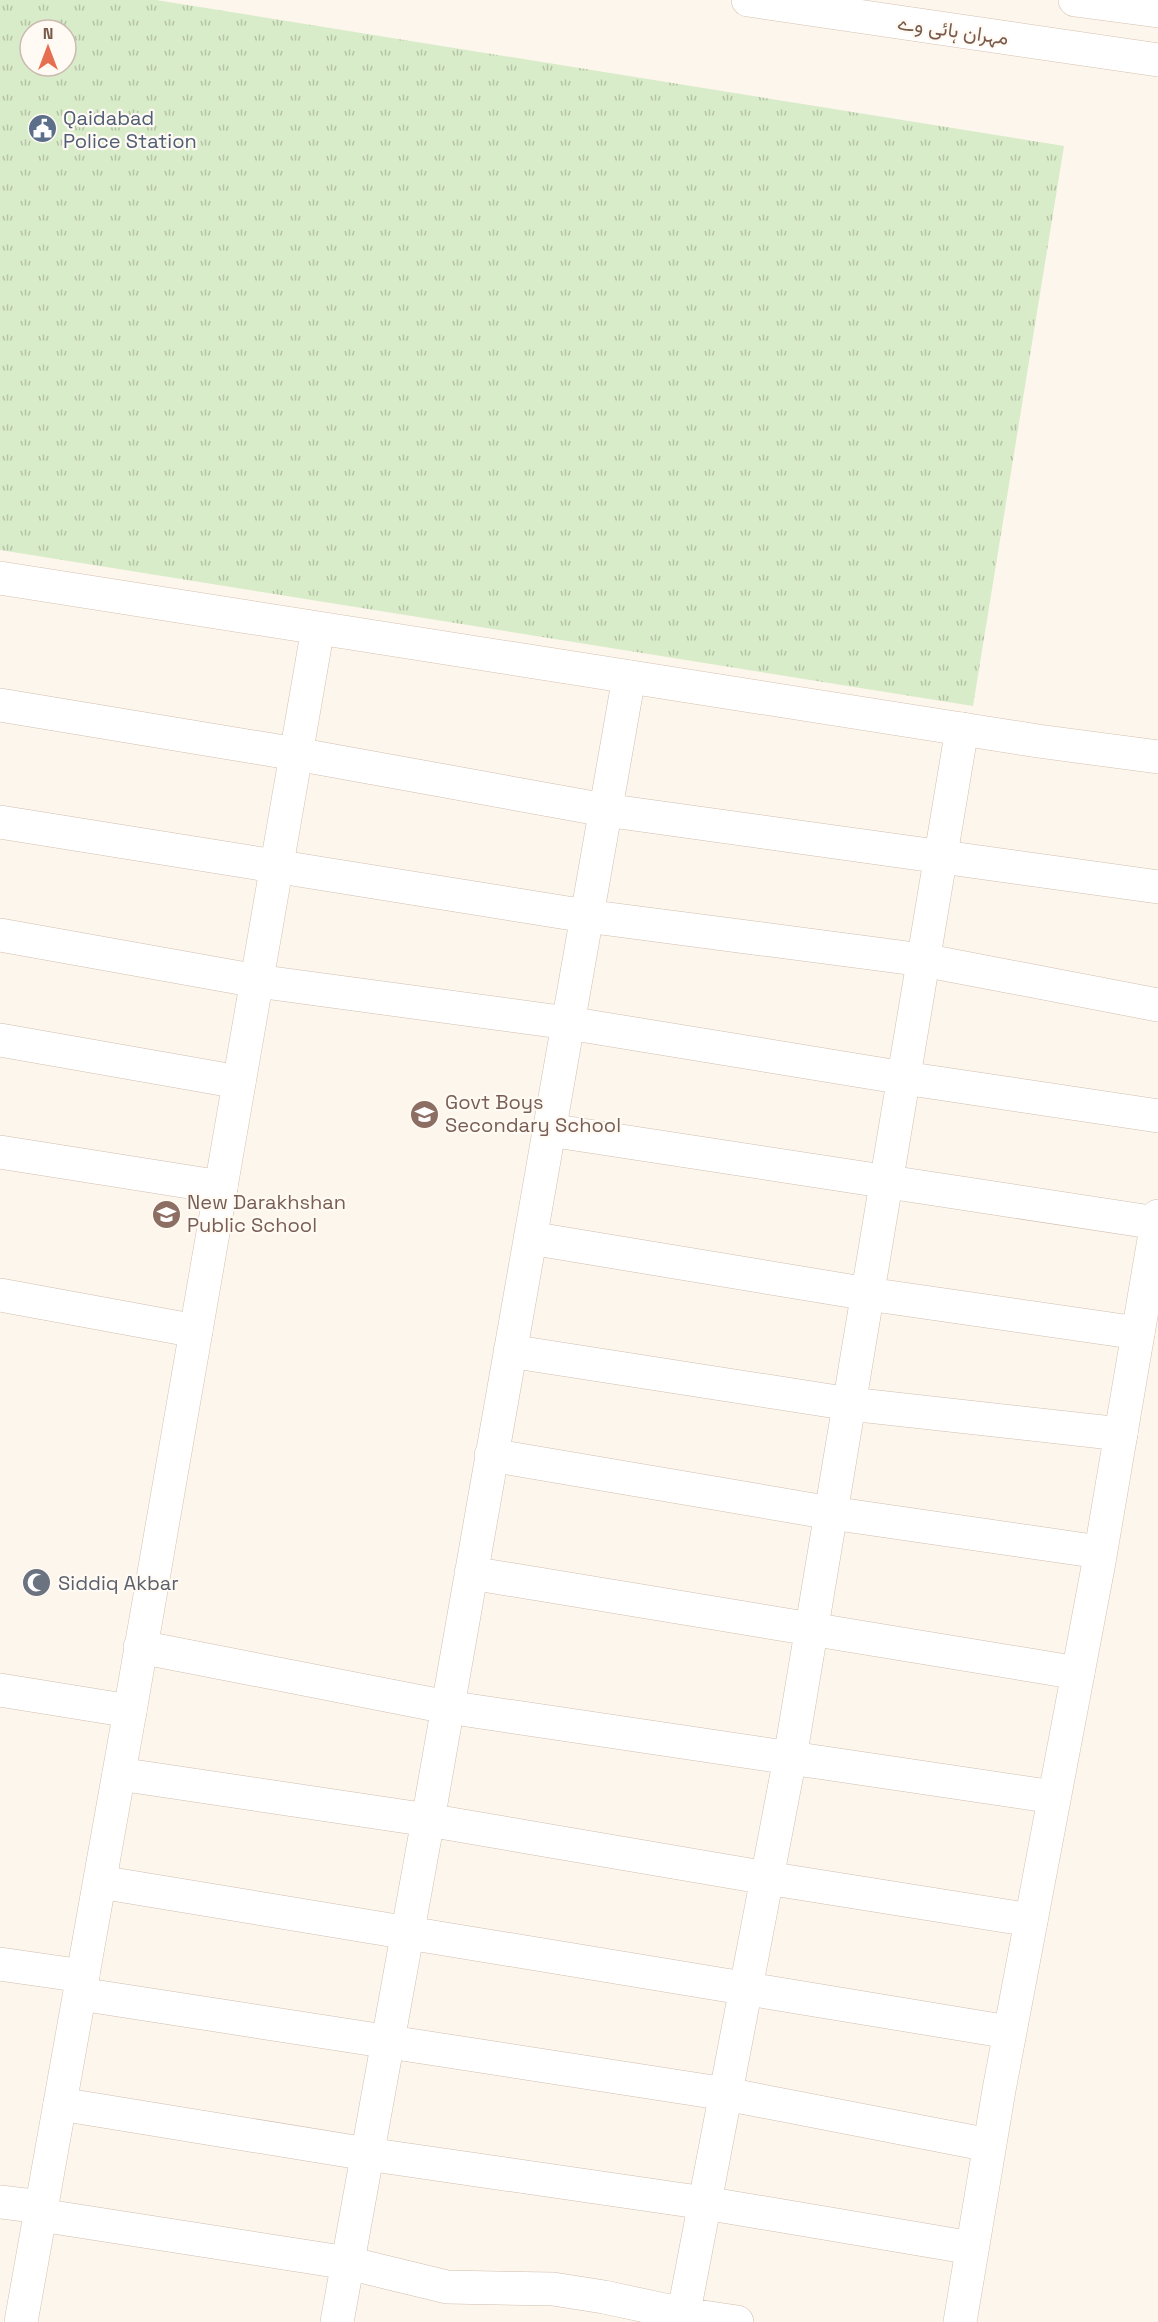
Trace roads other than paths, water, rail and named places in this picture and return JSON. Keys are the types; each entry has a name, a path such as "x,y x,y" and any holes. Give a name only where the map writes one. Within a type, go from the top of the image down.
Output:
{"street":[{"name":"مہران ہائی وے","path":"748,0 1158,60"},
{"path":"1075,0 1158,11"},
{"path":"0,578 962,729 1158,757"},
{"path":"14,2319 41,2211 318,628"},
{"path":"337,2322 428,1820 628,677"},
{"path":"0,705 296,754 605,810 1158,887"},
{"path":"682,2318 790,1758 962,729"},
{"path":"0,822 586,916 923,960 1158,1005"},
{"path":"0,935 257,981 568,1023 904,1078 1158,1116"},
{"path":"0,1040 239,1082"},
{"path":"549,1130 886,1182 1157,1220 1100,1552 989,2145 960,2322"},
{"path":"0,1152 220,1187"},
{"path":"530,1238 868,1294 1138,1333"},
{"path":"0,1295 196,1331"},
{"path":"510,1351 850,1404 1120,1434"},
{"path":"491,1455 831,1513 1100,1552"},
{"path":"471,1573 1078,1673"},
{"path":"140,1647 447,1707 1054,1797"},
{"path":"0,1690 130,1712"},
{"path":"119,1774 428,1820 1030,1920"},
{"path":"100,1882 1010,2031"},
{"path":"0,1964 81,1985 387,2042 726,2094 989,2145"},
{"path":"60,2104 367,2154 705,2203 972,2248"},
{"path":"0,2202 348,2263 447,2287 553,2289 682,2318 737,2322"}],"place":[{"name":"Qaidabad Police Station","path":"42,129"},
{"name":"Govt Boys Secondary School","path":"424,1114"},
{"name":"New Darakhshan Public School","path":"166,1214"},
{"name":"Siddiq Akbar","path":"37,1583"}]}
